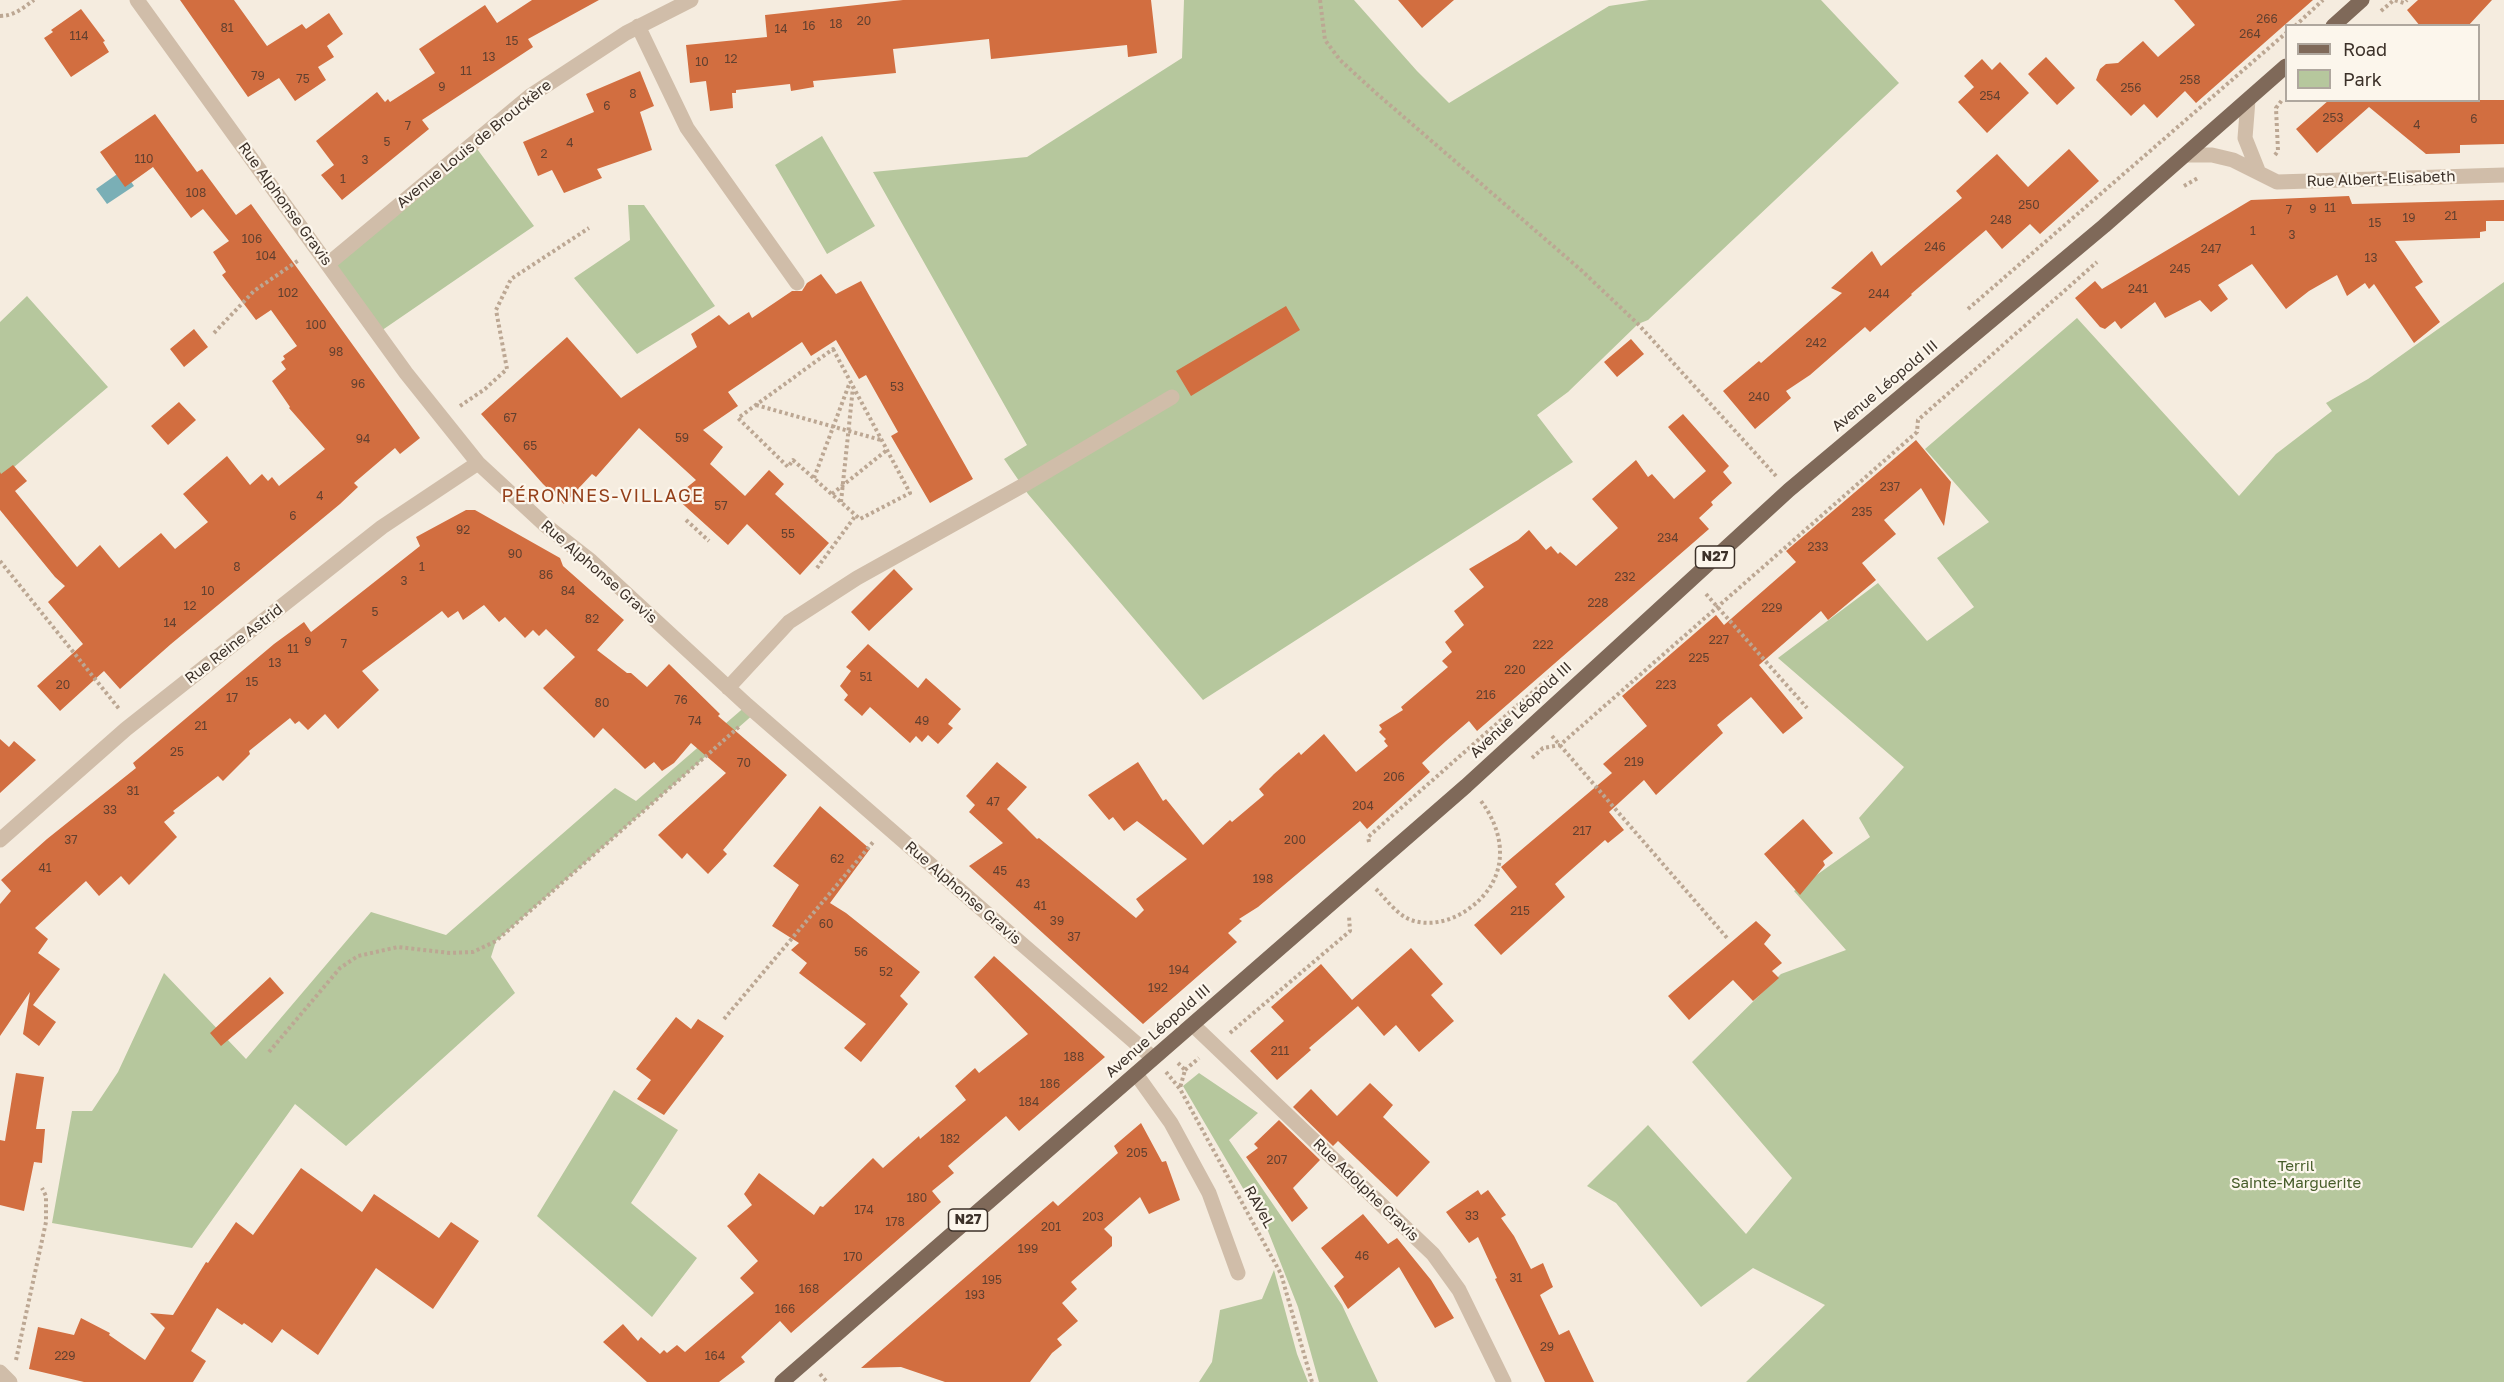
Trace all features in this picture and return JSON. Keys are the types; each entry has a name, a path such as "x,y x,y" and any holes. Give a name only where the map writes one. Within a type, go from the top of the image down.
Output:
{"main road":[{"path":"2335,24 2362,0"},
{"name":"Avenue Léopold III","path":"782,1382 1466,786 1790,490 2185,155 2285,67"}],"street":[{"name":"Rue Alphonse Gravis","path":"137,0 406,372 478,463 545,525 591,561 755,713 1153,1058"},
{"path":"656,0 658,16"},
{"name":"Avenue Louis de Brouckère","path":"328,264 530,96 638,26 691,0"},
{"path":"638,26 687,128 797,283"},
{"path":"2248,100 2245,138 2259,173"},
{"name":"Rue Albert-Elisabeth","path":"2185,155 2212,155 2233,160 2277,182 2504,176"},
{"path":"728,688 789,622 857,578 1023,486 1172,397"},
{"name":"Rue Reine Astrid","path":"0,840 43,800 132,725 382,526 478,463"},
{"name":"Rue Adolphe Gravis","path":"1194,1024 1214,1046 1433,1254 1459,1290 1504,1382"},
{"path":"1136,1074 1171,1123 1209,1192 1238,1273"}],"path":[{"path":"0,16 8,16 20,11 34,0"},
{"path":"1320,0 1326,39 1340,60 1581,270 1638,324 1790,490"},
{"path":"2297,24 2323,0"},
{"path":"2380,13 2394,0 2404,3 2407,0"},
{"path":"2259,173 2278,151 2276,108 2285,96"},
{"path":"2176,193 2199,177"},
{"path":"442,418 485,389 507,369 496,310 511,279 589,228"},
{"path":"214,333 254,291 316,248"},
{"path":"1526,763 1543,748 1560,745 1718,607 1917,432 1918,420 2105,256"},
{"path":"833,349 851,383 910,493 860,519 793,460 788,467 738,418 833,349"},
{"path":"814,478 851,383"},
{"path":"841,502 851,383"},
{"path":"756,405 881,440"},
{"path":"832,494 887,450"},
{"path":"817,568 856,515"},
{"path":"686,520 709,541"},
{"path":"0,561 132,725"},
{"path":"1692,578 1807,708"},
{"path":"269,1052 340,968 358,956 398,947 472,952 496,941 755,713"},
{"path":"1538,719 1728,939"},
{"path":"1362,876 1409,919 1425,923 1447,920 1477,903 1488,892 1495,879 1500,848 1492,815 1466,786"},
{"path":"1473,808 1490,794"},
{"path":"724,1020 887,826"},
{"path":"1370,897 1386,883"},
{"path":"1185,1070 1350,931 1348,917 1355,911"},
{"name":"RAVeL","path":"1153,1058 1180,1089 1281,1274 1312,1382"},
{"path":"8,1375 46,1222 46,1196 42,1188"}],"green space":[{"path":"1184,0 1354,0 1417,71 1449,103 1609,6 1649,0 1821,0 1899,83 1648,320 1638,324 1568,392 1537,415 1573,462 1203,700 1028,494 1004,459 1027,445 873,172 1027,157 1182,58"},
{"path":"822,136 875,226 827,254 775,165"},
{"path":"472,142 534,226 378,333 328,264"},
{"path":"628,205 644,205 715,306 637,354 574,278 630,240"},
{"name":"Terril Sainte-Marguerite","path":"2504,282 2504,1382 1746,1382 1825,1305 1753,1268 1701,1307 1616,1203 1587,1186 1648,1125 1746,1234 1792,1178 1692,1062 1781,974 1846,950 1794,891 1870,837 1859,818 1904,767 1778,658 1878,583 1927,641 1974,607 1937,558 1989,522 1925,449 2077,318 2239,496 2276,454 2332,411 2326,403 2368,379"},
{"path":"27,296 108,387 0,479 0,322"},
{"path":"747,705 755,713 496,941 491,957 515,993 346,1146 295,1104 192,1248 52,1223 72,1111 92,1111 118,1072 164,973 246,1059 371,912 446,935 615,788 636,801"},
{"path":"1199,1073 1258,1113 1229,1140 1342,1305 1378,1382 1319,1382 1298,1307 1268,1231 1183,1086"},
{"path":"614,1090 678,1130 631,1203 697,1258 652,1317 537,1216"},
{"path":"1274,1270 1297,1354 1308,1382 1199,1382 1212,1362 1220,1310 1262,1299"}],"water":[{"path":"123,170 134,186 107,204 96,189"}],"building":[{"path":"180,0 234,0 267,46 302,24 306,29 329,13 343,34 327,46 334,57 318,67 326,80 295,101 279,78 248,97"},
{"path":"532,0 599,0 528,39 533,47 422,120 429,129 342,200 321,175 334,165 316,141 377,92 385,102 388,99 390,102 435,73 419,49 485,5 497,23"},
{"path":"903,0 1151,0 1157,53 1128,57 1127,45 991,59 989,39 893,49 896,73 813,81 814,87 791,91 790,84 736,90 736,93 732,93 733,108 710,111 706,81 690,83 686,45 767,37 765,15"},
{"path":"1398,0 1454,0 1422,28"},
{"path":"2174,0 2313,0 2196,103 2185,91 2157,118 2144,104 2131,116 2096,80 2100,69 2106,64 2118,63 2143,41 2158,57 2195,25"},
{"path":"2418,0 2492,0 2470,24 2418,24 2407,10"},
{"path":"81,9 105,41 103,42 109,52 71,77 44,38 53,32 51,30"},
{"path":"2046,57 2075,88 2057,105 2028,74"},
{"path":"1982,59 1992,70 2000,62 2029,93 1987,133 1958,102 1974,87 1964,76"},
{"path":"640,71 654,106 640,112 652,150 597,169 602,178 564,193 552,170 538,176 523,142 594,112 586,94"},
{"path":"2504,100 2504,144 2460,145 2460,153 2426,154 2369,107 2317,153 2296,129 2327,102"},
{"path":"155,114 197,172 202,169 236,215 251,204 420,438 400,454 395,448 354,483 358,487 340,504 120,689 104,671 60,711 37,686 83,644 48,602 65,586 0,510 0,472 1,474 13,465 27,481 15,491 77,567 100,545 119,568 161,533 175,549 208,522 183,494 227,456 250,485 262,474 268,481 272,477 279,486 325,449 289,408 272,381 286,369 281,362 285,359 283,356 297,346 271,310 256,320 222,275 226,272 213,252 229,241 203,209 191,218 153,167 125,187 100,152"},
{"path":"2069,149 2099,181 2040,234 2030,224 2002,249 1986,230 1870,332 1865,327 1810,375 1786,391 1791,398 1755,429 1723,391 1759,361 1761,363 1842,293 1831,288 1872,251 1881,266 1962,198 1956,191 1997,154 2028,187"},
{"path":"2349,196 2352,204 2504,200 2504,221 2486,221 2486,231 2480,232 2480,238 2395,241 2423,282 2415,287 2440,322 2414,343 2374,284 2369,289 2365,283 2347,296 2337,275 2309,291 2286,309 2252,264 2218,285 2228,299 2211,312 2200,300 2165,318 2155,302 2121,329 2115,321 2105,329 2100,327 2075,298 2095,281 2102,289 2251,200"},
{"path":"821,274 836,294 861,281 973,479 930,503 891,436 898,432 866,375 859,379 836,340 811,356 802,342 728,392 738,406 703,430 723,447 710,464 745,496 769,470 784,484 775,494 829,543 800,575 747,524 728,545 675,497 696,480 639,428 596,477 592,474 564,504 543,484 481,414 567,337 621,398 697,347 691,334 719,315 729,325 749,312 752,318 792,291 802,291 807,283"},
{"path":"1286,306 1300,330 1191,396 1176,371"},
{"path":"194,329 208,347 184,367 170,349"},
{"path":"1631,339 1644,354 1617,377 1604,362"},
{"path":"179,402 196,420 168,445 151,426"},
{"path":"1683,414 1729,466 1723,472 1732,483 1711,502 1713,505 1699,518 1709,529 1477,731 1469,721 1446,741 1422,763 1430,772 1367,829 1360,821 1258,907 1239,919 1242,921 1228,933 1237,942 1143,1024 969,866 1003,843 969,812 975,805 966,796 997,762 1027,787 1007,809 1037,839 1039,838 1136,918 1144,910 1136,899 1187,859 1137,821 1124,831 1113,817 1109,820 1088,795 1138,762 1163,801 1166,799 1203,845 1230,820 1232,822 1264,795 1259,789 1299,752 1301,755 1324,734 1356,772 1388,746 1384,741 1386,739 1379,732 1382,729 1379,725 1403,710 1401,707 1448,667 1442,661 1452,652 1445,642 1464,625 1454,611 1484,587 1469,569 1518,540 1529,530 1546,550 1551,546 1558,554 1560,552 1576,566 1618,528 1592,499 1636,460 1648,477 1652,474 1674,499 1706,471 1668,427"},
{"path":"1916,440 1951,482 1944,526 1921,488 1884,520 1896,534 1862,563 1876,580 1828,620 1821,611 1759,665 1803,718 1783,734 1751,697 1717,725 1723,733 1656,795 1644,780 1609,812 1624,830 1608,843 1605,840 1555,884 1565,897 1501,955 1474,925 1517,887 1501,867 1612,773 1603,764 1647,726 1622,696 1716,615 1724,625 1796,562 1786,551"},
{"path":"466,510 475,510 560,558 563,566 624,620 597,650 647,687 669,664 720,714 718,716 787,775 723,850 727,854 708,874 687,853 682,859 658,835 726,773 691,743 674,763 662,771 654,762 645,769 603,728 594,738 543,688 575,657 546,629 539,636 533,630 525,638 505,617 499,622 484,605 463,620 458,611 448,618 442,611 362,671 379,690 338,729 325,714 308,730 299,721 295,724 290,718 249,751 250,754 223,781 218,776 173,811 175,813 164,822 177,837 129,885 121,876 99,896 86,881 35,928 48,939 38,953 60,969 33,1005 56,1022 39,1046 23,1034 30,992 0,1036 0,904 11,891 1,880 47,839 136,768 133,763 274,644 304,622 311,632 420,546 416,537"},
{"path":"894,569 913,589 869,631 851,612"},
{"path":"868,644 918,688 926,678 961,709 948,724 953,728 938,744 928,735 922,742 916,736 910,743 870,707 862,716 844,700 848,695 840,686 851,671 846,667"},
{"path":"0,739 9,747 14,741 36,760 0,793"},
{"path":"820,806 870,849 830,903 920,972 900,996 908,1004 861,1062 844,1048 866,1024 799,973 807,963 791,950 799,943 772,926 799,885 773,866"},
{"path":"1803,819 1833,853 1823,861 1825,865 1800,895 1764,854"},
{"path":"1756,921 1771,935 1764,944 1782,963 1772,971 1779,978 1753,1001 1733,980 1689,1020 1668,996"},
{"path":"1411,948 1443,984 1431,995 1454,1021 1419,1052 1396,1025 1384,1036 1358,1006 1309,1048 1311,1050 1277,1080 1250,1051 1284,1021 1271,1007 1321,964 1352,1000"},
{"path":"994,956 1105,1057 1019,1131 1006,1116 948,1166 954,1173 932,1191 941,1202 791,1333 780,1321 741,1357 745,1362 719,1382 647,1382 603,1342 623,1324 638,1341 641,1337 660,1354 664,1350 667,1353 677,1345 685,1352 754,1293 740,1278 758,1261 727,1226 752,1205 744,1194 759,1173 814,1215 820,1206 823,1207 873,1158 883,1168 919,1136 920,1139 966,1100 955,1086 975,1068 979,1073 1028,1034 974,977"},
{"path":"270,977 284,993 221,1046 210,1033"},
{"path":"676,1017 691,1029 698,1019 724,1036 664,1115 637,1099 651,1080 636,1069"},
{"path":"16,1073 44,1077 36,1129 45,1129 42,1163 34,1162 24,1211 0,1205 0,1140 5,1141"},
{"path":"1370,1083 1393,1105 1383,1117 1430,1162 1397,1197 1338,1141 1333,1146 1293,1107 1311,1089 1337,1116"},
{"path":"1279,1120 1320,1160 1293,1188 1308,1208 1292,1222 1246,1157 1258,1148 1254,1144"},
{"path":"1141,1123 1162,1162 1166,1161 1180,1200 1149,1214 1140,1197 1104,1229 1112,1237 1112,1246 1071,1282 1077,1289 1062,1303 1078,1321 1057,1339 1062,1345 1052,1353 1030,1382 945,1382 901,1367 861,1368 1053,1201 1058,1206 1118,1153 1114,1146"},
{"path":"301,1168 362,1212 374,1194 439,1238 451,1222 479,1241 433,1309 376,1268 318,1355 282,1329 272,1343 244,1323 242,1325 217,1308 191,1351 206,1361 193,1382 84,1382 29,1369 38,1327 74,1335 81,1318 110,1333 109,1335 145,1360 165,1328 150,1313 173,1315 206,1262 208,1263 236,1222 253,1235"},
{"path":"1478,1190 1481,1195 1488,1190 1506,1215 1501,1218 1514,1236 1531,1269 1543,1263 1553,1287 1540,1295 1559,1335 1569,1330 1594,1382 1545,1382 1495,1279 1497,1278 1478,1237 1469,1243 1446,1212"},
{"path":"1363,1214 1388,1244 1397,1238 1431,1280 1454,1318 1435,1328 1399,1267 1348,1309 1334,1286 1344,1277 1321,1248"}],"district":[{"name":"PÉRONNES-VILLAGE","path":"603,496"}]}
